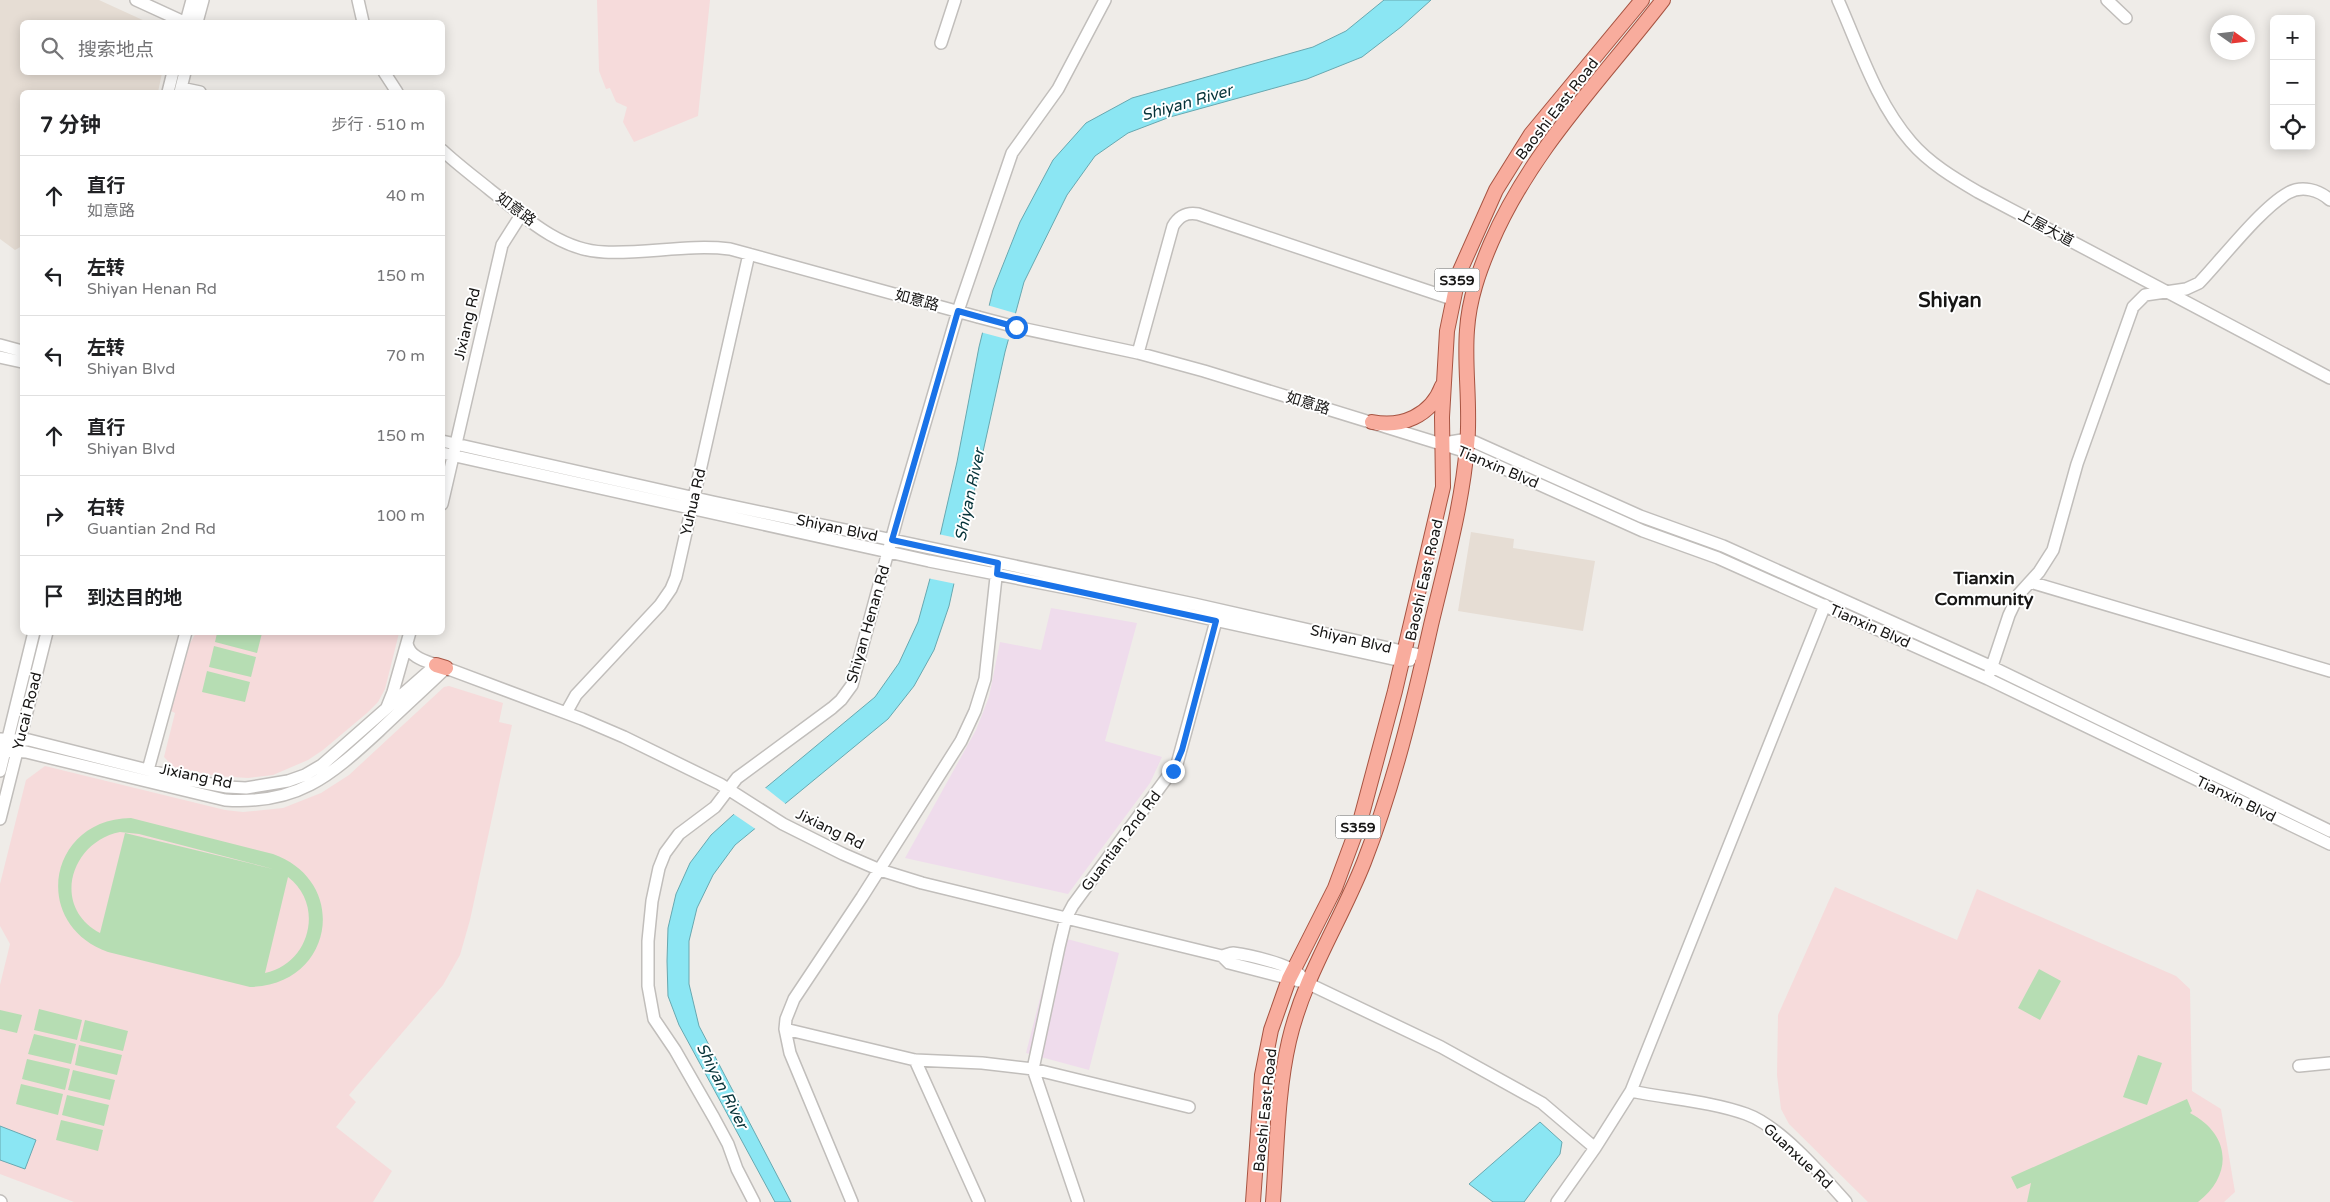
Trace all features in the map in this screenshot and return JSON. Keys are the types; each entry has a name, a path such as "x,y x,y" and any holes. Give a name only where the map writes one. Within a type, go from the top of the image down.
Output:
{"main road":[{"name":"Baoshi East Road","path":"1253,1202 1266,1052 1277,1008 1291,974 1335,888 1354,842 1403,657 1443,487 1442,443 1447,331 1452,299 1466,255 1483,216 1510,165 1531,134 1642,0"},
{"name":"Baoshi East Road","path":"1273,1202 1285,1060 1296,1013 1306,982 1350,895 1375,832 1399,756 1424,656 1458,502 1467,445 1469,389 1466,350 1468,315 1476,280 1512,199 1546,144 1663,0"},
{"path":"1372,422 1390,424 1415,417 1436,398 1444,381"}],"street":[{"path":"136,0 181,20"},
{"path":"186,20 192,0"},
{"path":"198,20 203,0"},
{"path":"358,0 363,20"},
{"path":"941,43 955,0"},
{"name":"Shiyan Henan Rd","path":"754,1202 728,1144 675,1050 654,1020 650,1006 648,941 652,901 659,868 664,853 671,843 719,803 728,788 746,771 832,708 848,692 856,675 888,552 958,311 1012,153 1058,89 1105,0"},
{"name":"上屋大道","path":"1838,0 1889,110 1912,144 1954,178 2330,378"},
{"path":"2107,0 2126,18"},
{"path":"168,90 172,75"},
{"path":"180,90 184,75"},
{"path":"386,75 396,90"},
{"name":"如意路","path":"445,153 521,215 560,239 591,251 623,252 713,248 749,254 1016,327 1138,353 1442,443"},
{"path":"1988,679 2009,614 2019,594 2039,572 2053,550 2077,464 2133,307 2145,294 2186,289 2200,283 2268,208 2289,192 2304,189 2323,194 2330,200"},
{"path":"1138,353 1173,226 1180,216 1186,214 1207,217 1452,299"},
{"name":"Jixiang Rd","path":"445,486 451,451 502,245 521,215"},
{"name":"Yuhua Rd","path":"566,713 576,695 666,597 676,577 749,254"},
{"path":"0,345 20,350"},
{"path":"0,357 20,362"},
{"name":"Tianxin Blvd","path":"1442,443 1467,445 1640,516 1723,546 1992,667 2330,831"},
{"name":"Tianxin Blvd","path":"1467,445 1643,531 1718,558 1988,679 2330,844"},
{"name":"Shiyan Blvd","path":"451,451 692,503 892,540 966,556 997,569 1216,621 1403,657 1424,656"},
{"name":"Shiyan Blvd","path":"692,503 929,561 964,568 997,569 1298,627 1403,657"},
{"path":"852,1202 790,1053 785,1029 788,1014 794,1000 880,870 961,741 975,711 986,670 997,569"},
{"path":"2030,582 2330,671"},
{"path":"1557,1202 1595,1148 1630,1090 1825,605"},
{"name":"Guantian 2nd Rd","path":"1032,1069 1066,918 1073,905 1177,764 1216,621"},
{"name":"Yucai Road","path":"0,771 3,745 33,635"},
{"name":"Yucai Road","path":"0,819 46,635"},
{"path":"148,770 185,635"},
{"path":"385,710 393,692 408,638"},
{"name":"Jixiang Rd","path":"408,638 408,648 416,656 624,737 728,788 775,819 843,854 880,870 922,883 1222,956 1232,953 1291,974"},
{"name":"Jixiang Rd","path":"3,745 20,739 227,787 246,788 288,781 305,775 322,765 385,710 441,667"},
{"name":"Jixiang Rd","path":"3,745 225,800 248,802 267,799 307,787 341,766 441,667"},
{"path":"1291,974 1441,1047 1542,1103 1595,1148"},
{"path":"785,1029 914,1060 982,1063 1032,1069 1188,1107"},
{"path":"914,1060 979,1202"},
{"path":"2300,1066 2330,1063"},
{"path":"1032,1069 1078,1202"},
{"name":"Guanxue Rd","path":"1630,1090 1730,1109 1758,1120 1771,1128 1805,1159 1846,1202"}],"shaded area":[{"path":"0,0 99,0 143,20 20,20 20,75 162,75 158,90 20,90 20,247 15,250 0,239"},
{"path":"597,0 710,0 698,116 634,142 623,122 627,107 616,102 610,88 606,89 599,71"},
{"path":"1471,532 1514,539 1513,548 1595,561 1583,631 1458,611"},
{"path":"1051,608 1137,623 1105,741 1162,757 1150,783 1068,894 905,858 976,730 989,697 1000,642 1041,650"},
{"path":"195,635 398,635 385,689 378,702 367,713 323,750 308,760 273,775 248,778 216,776 174,767 164,757 175,713 171,711 189,645"},
{"path":"449,686 503,703 499,722 512,725 470,920 460,955 443,985 349,1095 356,1102 336,1127 392,1171 373,1202 74,1202 0,1174 0,985 10,944 0,926 0,884 26,780 45,766 225,810 243,812 283,808 321,793 349,775 444,687"},
{"path":"1835,887 1957,940 1977,889 2176,976 2190,989 2192,1091 2221,1109 2235,1192 2224,1202 1868,1202 1789,1124 1781,1109 1777,1075 1778,1015"},
{"path":"1056,936 1119,953 1089,1070 1026,1053"}],"green space":[{"path":"216,635 262,635 257,653 215,642"},
{"path":"214,646 256,657 251,677 209,667"},
{"path":"207,671 250,682 245,702 202,692"},
{"path":"131,818 273,854 298,868 314,886 322,908 322,931 314,952 300,970 278,982 250,987 108,952 83,938 67,919 59,898 59,875 67,853 81,835 103,823","holes":["120,832 139,834 273,869 125,833 100,933 85,922 75,908 72,892 73,876 79,861 89,848 103,838","288,877 299,889 306,903 309,917 307,932 302,946 293,958 280,967 265,973"]},
{"path":"2039,969 2061,981 2040,1020 2018,1008"},
{"path":"39,1009 82,1020 77,1040 34,1030"},
{"path":"0,1010 22,1015 17,1033 0,1029"},
{"path":"85,1020 128,1031 123,1051 80,1041"},
{"path":"34,1034 76,1044 71,1064 28,1054"},
{"path":"79,1045 122,1055 117,1075 75,1065"},
{"path":"2138,1055 2162,1063 2147,1105 2123,1097"},
{"path":"27,1059 70,1069 65,1090 22,1079"},
{"path":"73,1070 115,1080 110,1100 68,1090"},
{"path":"21,1084 63,1094 58,1115 16,1104"},
{"path":"67,1095 109,1105 104,1126 62,1115"},
{"path":"2187,1099 2192,1111 2190,1113 2213,1132 2220,1143 2222,1155 2222,1167 2218,1179 2210,1191 2198,1202 2027,1202 2031,1183 2017,1189 2011,1177"},
{"path":"61,1120 103,1130 98,1151 56,1140"}],"water":[{"name":"Shiyan River","path":"1384,0 1431,0 1401,27 1362,57 1307,79 1170,117 1128,133 1095,156 1067,195 1024,282 1005,352 949,606 934,650 914,686 888,719 735,845 713,875 697,908 689,941 689,984 699,1026 791,1202 775,1202 679,1025 668,996 668,928 676,894 690,863 711,835 733,815 875,697 899,663 918,622 931,575 957,462 979,347 993,290 1020,222 1053,160 1086,123 1132,98 1313,47 1346,31"},
{"path":"1540,1122 1562,1142 1560,1154 1524,1202 1493,1202 1469,1184"},
{"path":"0,1126 36,1140 25,1169 0,1160"}],"pier":[{"path":"987,305 1018,314 1010,340 980,332"},
{"path":"938,534 966,540 956,584 927,578"},
{"path":"763,786 787,805 757,830 732,813"}],"district":[{"name":"Shiyan","path":"1950,301"},
{"name":"Tianxin Community","path":"1984,588"}],"route":[{"path":"1016,327 958,311 892,540 998,563 997,574 1216,621 1182,750 1173,771"}]}
